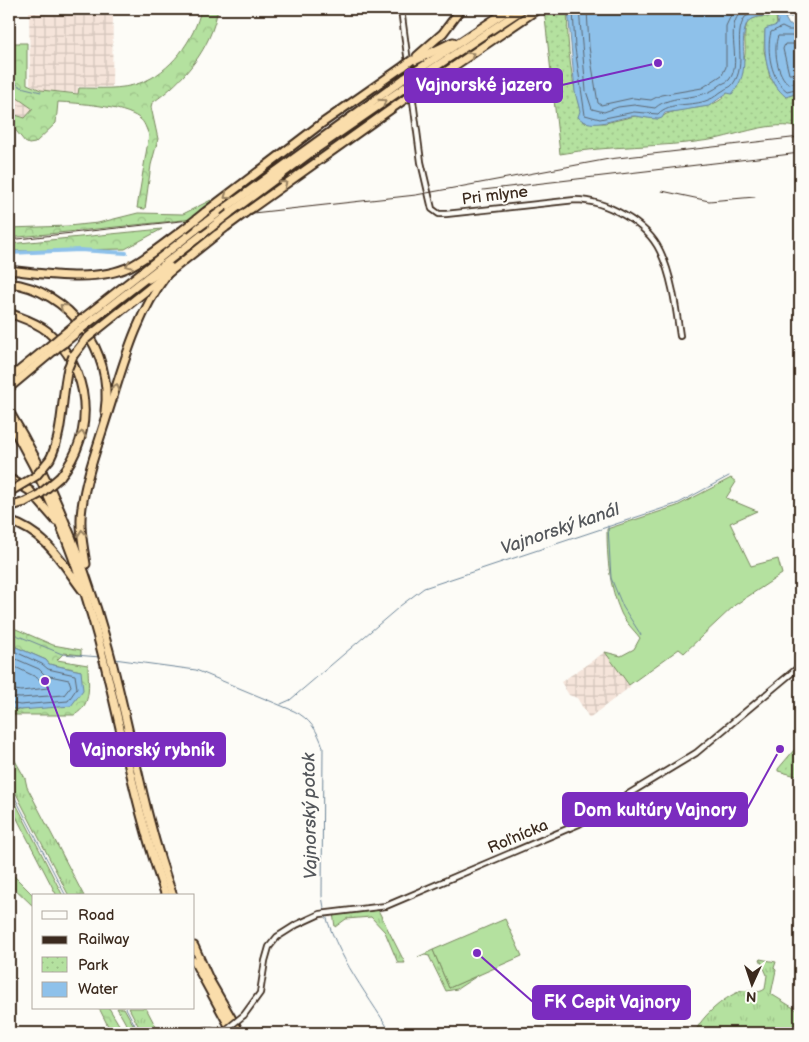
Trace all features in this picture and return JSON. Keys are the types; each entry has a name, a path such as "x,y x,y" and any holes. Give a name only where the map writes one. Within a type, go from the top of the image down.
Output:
{"highway":[{"path":"412,61 442,33 461,9"},
{"path":"116,292 198,228 405,78 510,9"},
{"path":"81,324 128,292 313,151 523,9"},
{"path":"10,492 36,476 50,459 56,447 68,368 73,356 86,339 245,213 408,97 537,9"},
{"path":"9,271 86,274 129,267 184,229 321,124 404,66 484,26"},
{"path":"9,388 184,229"},
{"path":"128,292 192,254"},
{"path":"165,894 139,810 89,581 81,528 82,508 102,434 136,326 151,296 168,273"},
{"path":"9,283 28,287 53,299 82,325 90,336 98,353 105,377 106,405 102,434"},
{"path":"9,313 46,330 74,364 83,385 85,414 83,430 76,452 60,476 40,494 25,502 9,507"},
{"path":"9,379 58,343"},
{"path":"9,411 59,507 89,581"},
{"path":"9,422 39,478 68,541 105,649"},
{"path":"9,478 30,491 46,507 68,541"},
{"path":"9,521 27,529 50,547 61,558 86,596"},
{"path":"108,663 147,817 172,894"},
{"path":"195,948 210,981 240,1033"},
{"path":"195,963 233,1033"}],"street":[{"name":"Pri mlyne","path":"401,9 421,162 432,209 439,214 450,214 575,200 591,201 610,207 632,221 658,247 666,265 680,336"},
{"name":"Roľnícka","path":"222,1033 244,1014 260,993 266,954 273,942 296,924 323,914 373,909 390,904 579,824 700,750 800,666"},
{"path":"195,1033 208,1030 217,1033"}],"shaded area":[{"path":"29,9 113,9 112,87 78,87 78,93 41,90 30,84"},
{"path":"9,92 33,109 25,118 9,113"},
{"path":"605,652 630,687 589,718 577,698 569,695 561,682"}],"green space":[{"path":"201,9 218,9 215,23 203,50 186,73 152,103 151,107 158,139 151,165 145,209 137,208 149,135 139,118 112,108 58,102 56,123 35,143 29,144 25,142 9,122 9,113 25,118 33,109 9,92 9,43 27,43 27,84 41,90 78,94 79,88 125,87 151,78 180,54 193,32"},
{"path":"544,9 568,9 571,66 576,95 584,122 605,123 635,116 659,119 675,111 713,104 721,99 728,92 743,63 745,32 749,20 758,17 776,16 777,25 765,30 764,50 770,78 786,97 800,92 800,128 789,126 766,127 691,143 597,149 560,154"},
{"path":"211,200 212,204 193,219 9,238 9,228 98,223 138,213 183,214"},
{"path":"162,229 125,249 9,251 9,244"},
{"path":"731,478 736,482 726,498 757,511 730,523 751,566 778,559 782,574 735,605 684,653 679,649 629,685 605,652 621,656 634,649 640,638 627,623 617,603 608,561 607,529 677,506"},
{"path":"9,626 53,645 81,650 81,655 64,653 57,660 88,665 89,687 87,700 80,711 74,715 9,715 9,708 20,710 43,707 81,671 49,664 46,660 9,644"},
{"path":"800,743 800,777 778,771 778,769"},
{"path":"9,750 83,894 68,894 9,780"},
{"path":"9,790 62,894 56,894 9,803"},
{"path":"9,871 32,894 32,905 9,883"},
{"path":"377,908 405,963 398,963 385,932 371,917 346,919 335,927 333,913"},
{"path":"505,919 522,956 449,988 433,950"},
{"path":"433,950 449,988 480,974 457,989 446,991 429,956 418,957"},
{"path":"760,959 776,962 771,994 800,1012 800,1033 701,1033 697,1029 704,1018 730,996 742,991 759,992 765,989 767,975"},
{"path":"100,1010 110,1010 124,1033 107,1033 108,1026"},
{"path":"118,1010 125,1010 138,1033 131,1033"},
{"path":"130,1010 147,1010 159,1033 142,1033"}],"water":[{"path":"568,9 800,9 800,15 785,18 789,25 800,25 800,92 786,97 774,82 767,66 765,29 777,25 778,20 776,16 760,17 752,19 746,25 743,43 744,68 738,85 732,94 727,93 709,106 665,113 659,119 635,116 598,123 584,121 578,117 580,111 575,92"},
{"path":"9,644 46,660 49,664 81,671 83,690 71,706 20,710 9,708"}],"waterway":[{"path":"9,79 21,87 41,92"},
{"path":"9,253 80,250 126,253"},
{"name":"Vajnorský kanál","path":"400,606 424,588 679,503 729,476"},
{"path":"608,526 611,578 623,607 641,635"},
{"name":"Vajnorský kanál","path":"281,704 290,700 398,608"},
{"name":"Vajnorský potok","path":"9,632 62,654 100,657"},
{"name":"Vajnorský potok","path":"114,659 196,670 294,711 304,717 312,726 323,747 322,896 326,914 332,932 349,968 391,1033"},
{"path":"9,786 65,894"},
{"path":"127,1010 139,1033"}],"railway":[{"path":"9,240 416,195 609,159 800,137"},
{"path":"483,190 800,153"},
{"path":"662,191 709,201 755,197"}],"place":[{"name":"Vajnorské jazero","path":"658,63"},
{"name":"Vajnorský rybník","path":"45,681"},
{"name":"Dom kultúry Vajnory","path":"780,749"},
{"name":"FK Cepit Vajnory","path":"477,953"}]}
